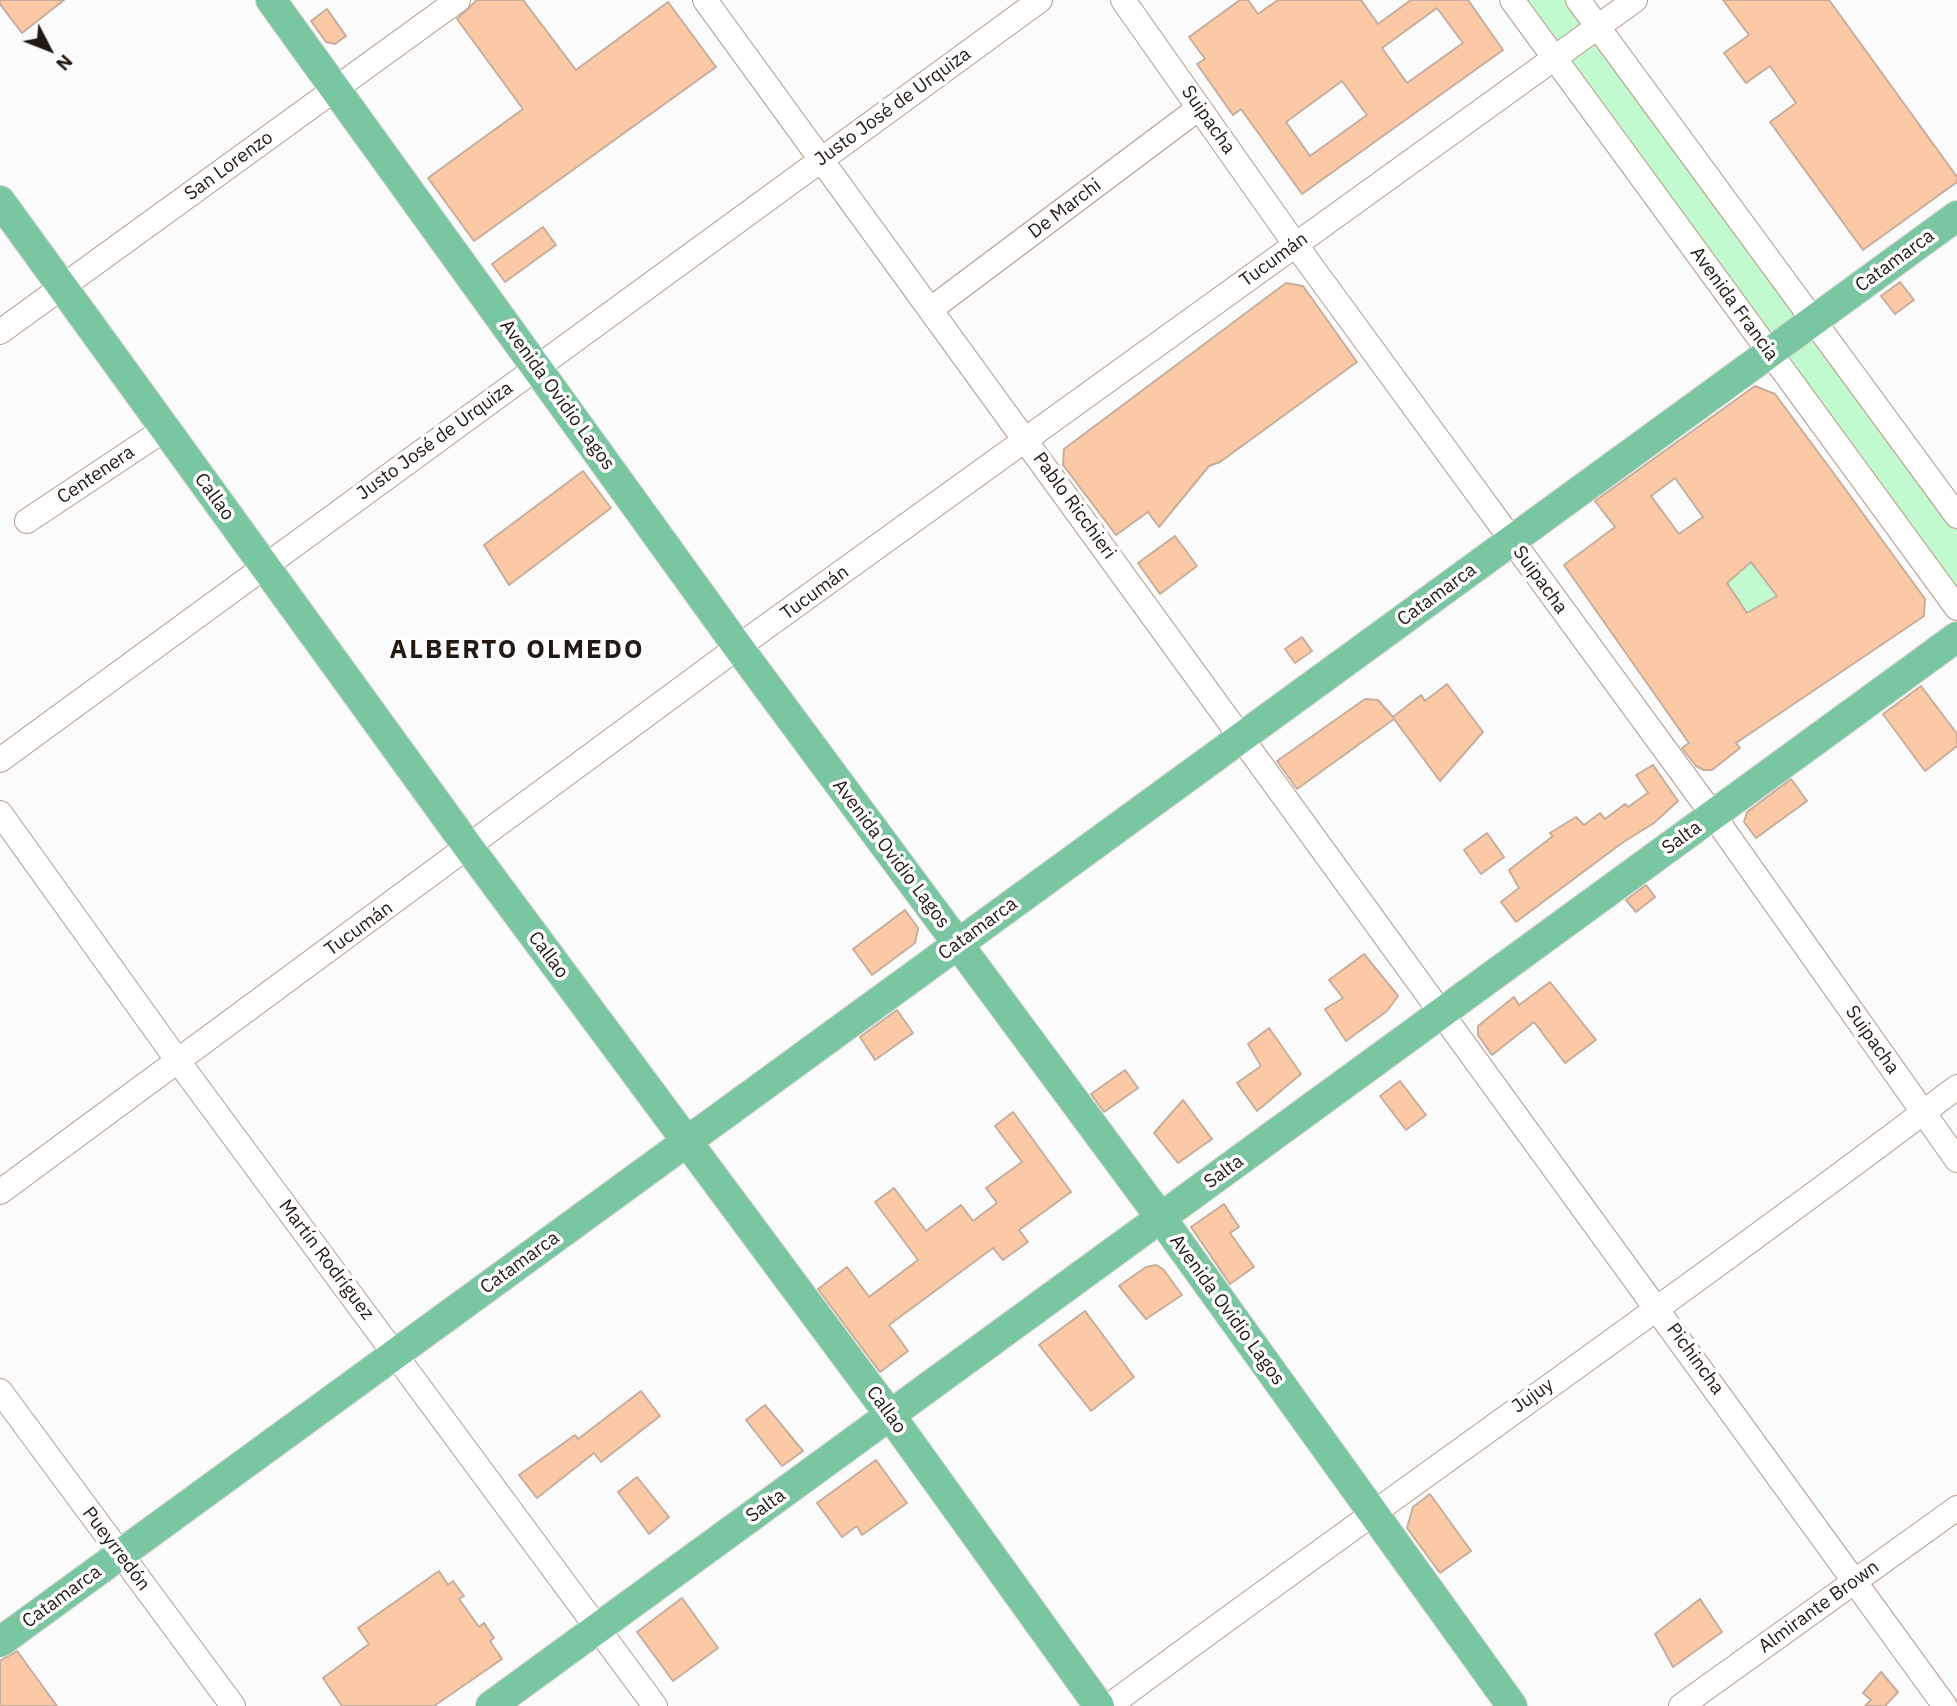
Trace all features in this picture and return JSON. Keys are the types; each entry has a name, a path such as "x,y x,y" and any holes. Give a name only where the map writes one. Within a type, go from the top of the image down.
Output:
{"main road":[{"name":"Avenida Ovidio Lagos","path":"271,0 738,648 1161,1218 1512,1706"},
{"name":"Callao","path":"0,201 469,848 890,1415 1099,1706"},
{"name":"Catamarca","path":"0,1642 1957,216"},
{"name":"Salta","path":"491,1706 1957,637"}],"street":[{"name":"San Lorenzo","path":"0,332 458,0"},
{"name":"Pablo Ricchieri","path":"705,0 1443,1012"},
{"name":"Justo José de Urquiza","path":"0,760 1040,0"},
{"name":"Suipacha","path":"1123,0 1295,244 1713,815 1957,1160"},
{"name":"Avenida Francia","path":"1512,0 1957,608"},
{"path":"1578,0 1957,516"},
{"name":"Tucumán","path":"0,1192 738,648 1635,0"},
{"name":"De Marchi","path":"931,309 1199,108"},
{"name":"Centenera","path":"27,521 165,429"},
{"name":"Martín Rodríguez","path":"0,813 178,1061 655,1706"},
{"name":"Pichincha","path":"1443,1012 1945,1706"},
{"name":"Jujuy","path":"1110,1706 1371,1512 1658,1307 1957,1087"},
{"name":"Pueyrredón","path":"0,1391 233,1706"},
{"name":"Almirante Brown","path":"1681,1706 1957,1508"}],"green space":[{"path":"1512,0 1578,0 1957,516 1957,608"},
{"path":"1751,562 1777,596 1747,613 1727,583"}],"building":[{"path":"0,0 64,0 22,33 0,4"},
{"path":"477,0 523,0 576,70 668,2 716,67 474,241 428,178 523,109 457,19"},
{"path":"1240,0 1248,0 1258,14 1278,0 1361,0 1378,24 1411,0 1468,0 1503,50 1302,194 1241,109 1233,115 1197,64 1205,59 1189,37","holes":["1437,8 1463,43 1407,83 1382,48","1342,81 1367,115 1310,156 1286,122"]},
{"path":"1723,0 1829,0 1957,177 1957,182 1863,250 1770,122 1796,103 1770,66 1746,83 1724,53 1749,35"},
{"path":"327,9 346,36 335,44 326,42 311,21"},
{"path":"543,227 556,245 505,282 492,264"},
{"path":"1900,282 1914,300 1895,314 1881,296"},
{"path":"1286,283 1303,286 1357,362 1220,462 1209,466 1159,527 1148,512 1116,535 1063,465 1064,449"},
{"path":"1755,386 1775,394 1840,482 1925,599 1924,616 1736,743 1740,748 1712,770 1704,770 1696,766 1682,748 1689,743 1564,565 1615,527 1595,501","holes":["1675,478 1703,517 1679,534 1651,496","1751,562 1777,596 1747,613 1727,583"]},
{"path":"583,471 611,508 509,585 484,545"},
{"path":"1175,536 1197,566 1160,594 1138,563"},
{"path":"1302,637 1312,651 1295,663 1285,649"},
{"path":"1447,684 1483,732 1440,781 1394,719 1297,789 1277,761 1365,699 1378,700 1393,717 1421,695 1425,701"},
{"path":"1921,686 1957,734 1957,746 1925,771 1883,714"},
{"path":"1653,765 1678,801 1654,823 1622,843 1516,922 1501,902 1519,888 1509,870 1553,836 1550,833 1576,817 1584,825 1600,813 1605,819 1625,804 1628,807 1648,793 1636,775"},
{"path":"1791,779 1807,801 1756,838 1744,822 1747,812"},
{"path":"1487,833 1504,857 1481,874 1464,850"},
{"path":"1646,885 1655,897 1636,912 1626,900"},
{"path":"905,910 918,928 915,943 872,975 853,949"},
{"path":"1364,954 1398,996 1387,1011 1346,1041 1325,1009 1343,998 1329,980"},
{"path":"1550,982 1596,1040 1565,1063 1534,1022 1492,1055 1478,1035 1478,1026 1514,997 1519,1005"},
{"path":"897,1010 913,1033 875,1060 860,1037"},
{"path":"1269,1028 1301,1074 1257,1111 1237,1083 1261,1066 1248,1044"},
{"path":"1125,1070 1138,1088 1104,1112 1091,1094"},
{"path":"1400,1081 1426,1115 1406,1130 1380,1096"},
{"path":"1183,1100 1212,1139 1178,1163 1154,1133"},
{"path":"1013,1112 1071,1192 1019,1230 1028,1242 1003,1260 993,1248 889,1325 908,1351 880,1372 818,1289 847,1267 869,1297 918,1260 875,1202 894,1188 926,1231 961,1205 973,1221 997,1203 986,1188 1022,1162 995,1126"},
{"path":"1224,1204 1239,1227 1230,1233 1254,1267 1230,1284 1191,1227"},
{"path":"1156,1265 1163,1269 1182,1295 1146,1319 1119,1286 1146,1267"},
{"path":"1085,1311 1134,1377 1091,1411 1039,1345"},
{"path":"641,1391 660,1416 601,1462 594,1453 537,1498 519,1475 575,1435 578,1439"},
{"path":"765,1405 803,1451 782,1466 746,1420"},
{"path":"876,1460 907,1503 862,1535 857,1526 842,1537 817,1503"},
{"path":"637,1477 669,1517 649,1534 618,1492"},
{"path":"1430,1494 1471,1551 1440,1573 1407,1528 1413,1507"},
{"path":"439,1571 448,1585 453,1581 464,1596 459,1599 479,1627 484,1623 494,1638 490,1641 502,1659 434,1706 342,1706 323,1678 369,1644 358,1628"},
{"path":"682,1598 718,1648 673,1681 637,1632"},
{"path":"1700,1599 1722,1632 1673,1667 1655,1634"},
{"path":"17,1651 57,1706 0,1706 0,1661"},
{"path":"1881,1672 1898,1692 1885,1706 1865,1706 1871,1700 1863,1693"}],"district":[{"name":"ALBERTO OLMEDO","path":"517,650"}]}
